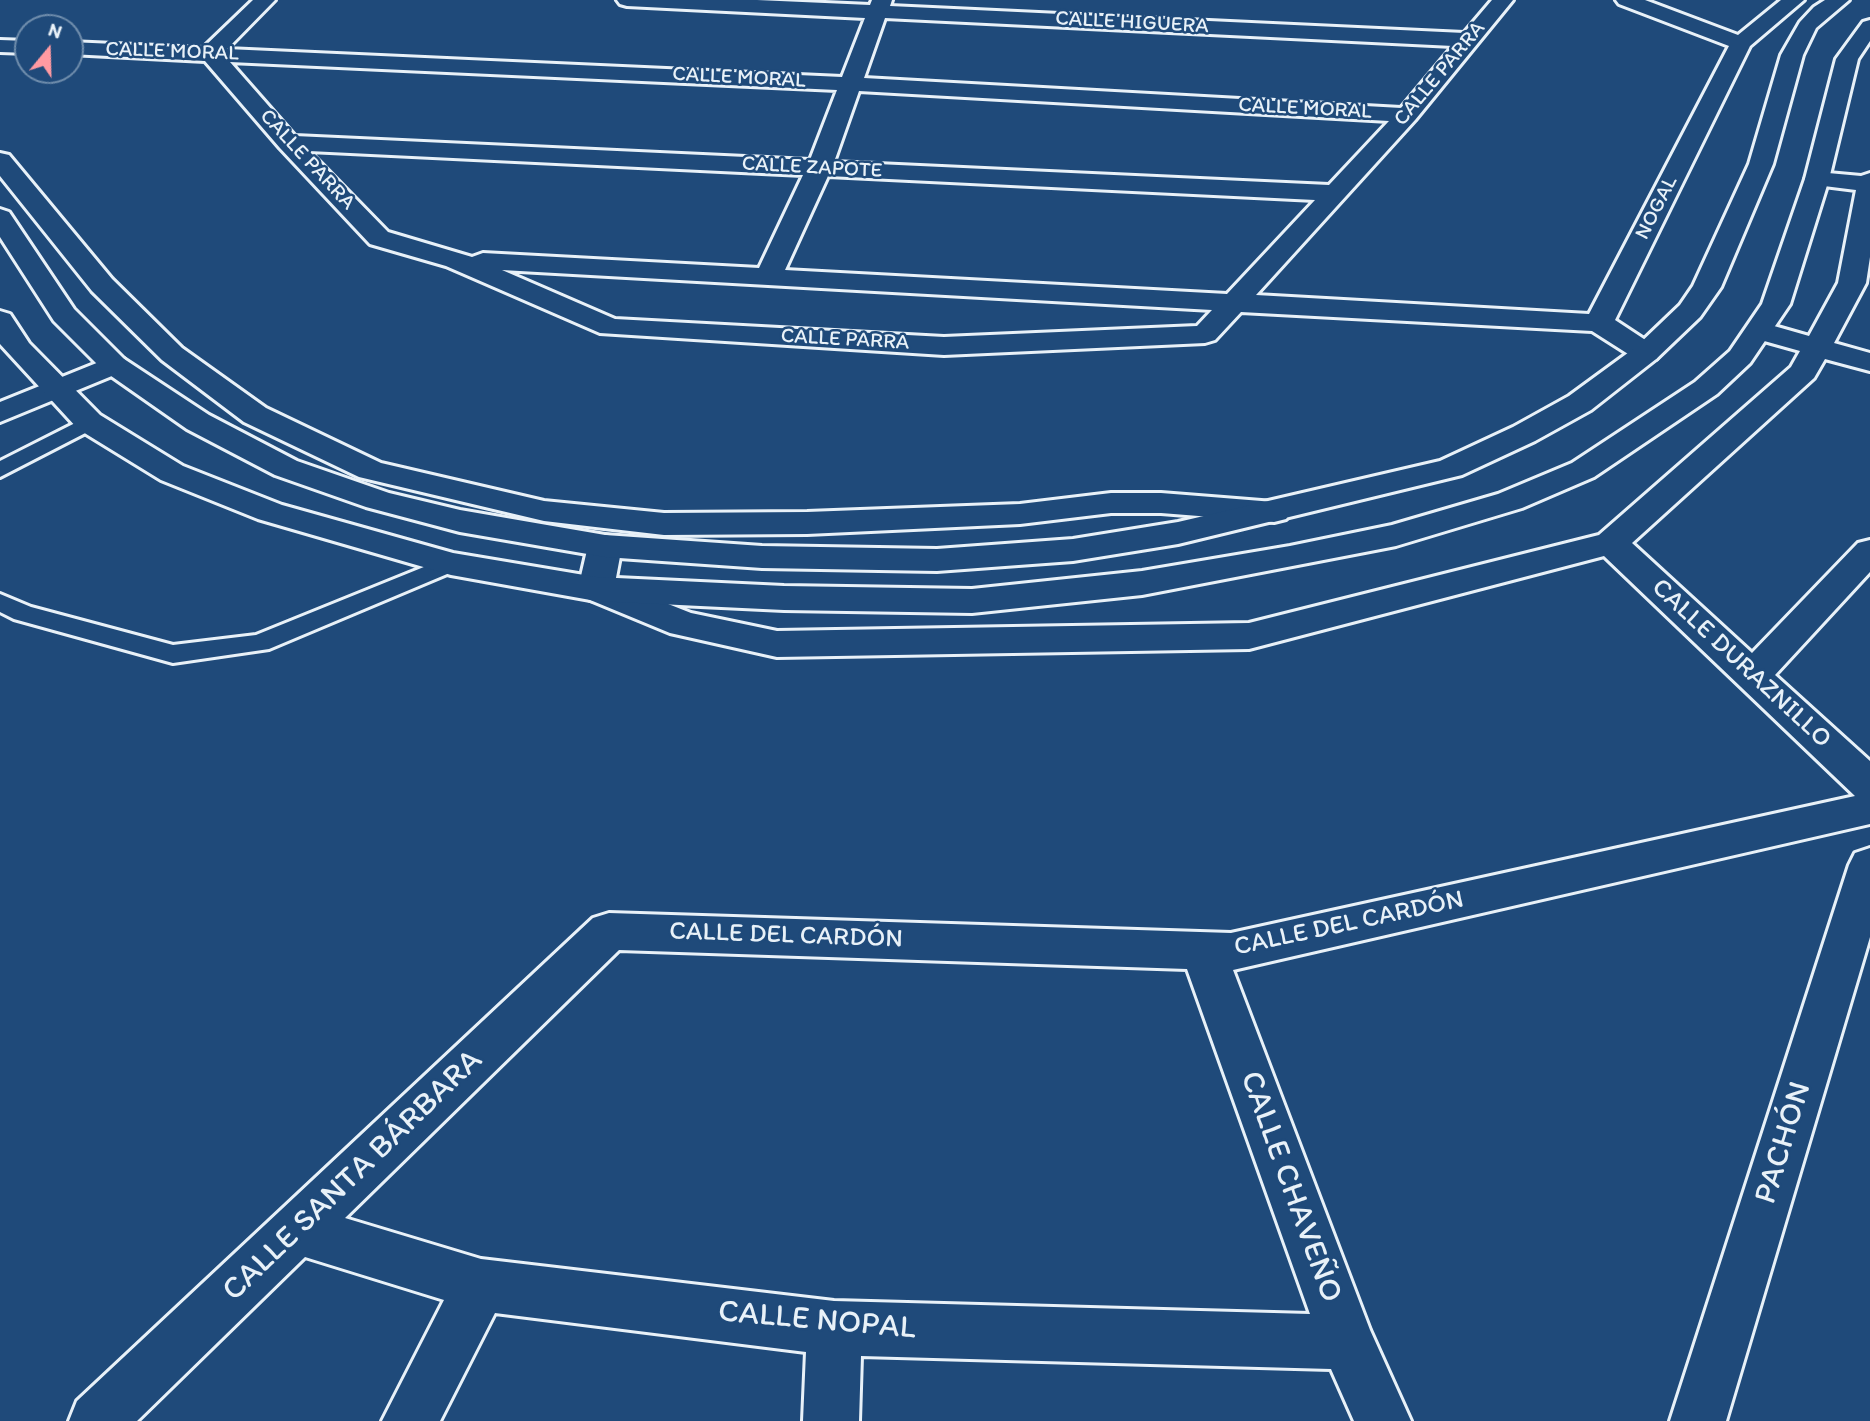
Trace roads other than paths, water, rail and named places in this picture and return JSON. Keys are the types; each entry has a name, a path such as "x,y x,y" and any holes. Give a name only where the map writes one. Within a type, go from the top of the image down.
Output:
{"street":[{"path":"210,53 265,0"},
{"name":"CALLE HIGUERA","path":"627,0 880,6 988,16 1469,40"},
{"path":"988,16 1070,0"},
{"name":"CALLE PARRA","path":"210,53 288,143 379,238 456,260 610,327 944,346 1205,334 1407,115 1503,0"},
{"path":"1626,0 1741,43 1794,0"},
{"path":"0,217 64,315 114,365 198,422 286,468 377,500 460,521 605,547 762,557 937,560 1073,550 1178,533 1451,468 1580,403 1646,354 1690,311 1707,287 1761,164 1792,55 1807,26 1821,11 1839,0"},
{"path":"768,277 819,168 853,84 880,6"},
{"path":"0,320 9,340 89,422 172,473 270,512 451,564 596,589 784,598 972,601 1142,583 1396,535 1510,501 1583,470 1706,388 1740,357 1776,304 1817,179 1847,59 1870,26"},
{"name":"NOGAL","path":"1599,323 1741,43"},
{"name":"CALLE MORAL","path":"84,48 853,84 1407,115"},
{"name":"CALLE ZAPOTE","path":"288,143 1336,193"},
{"path":"0,160 102,285 173,354 255,415 370,470 544,511 664,524 807,523 1020,514 1111,503 1161,503 1274,512"},
{"path":"596,589 682,624 778,643 1249,636 1611,543 1803,372 1852,284 1870,182 1817,179"},
{"name":"CALLE PARRA","path":"456,260 1599,323"},
{"path":"1599,323 1646,354"},
{"path":"1760,331 1870,362"},
{"path":"0,413 114,365"},
{"name":"CALLE DURAZNILLO","path":"1611,543 1870,785"},
{"path":"596,589 605,547"},
{"path":"1752,676 1870,551"},
{"name":"CALLE DEL CARDÓN","path":"609,930 1231,952 1870,808"},
{"name":"PACHÓN","path":"1698,1421 1870,865"},
{"name":"CALLE SANTA BÁRBARA","path":"97,1421 609,930"},
{"name":"CALLE CHAVEÑO","path":"1203,951 1347,1342 1383,1421"},
{"name":"CALLE NOPAL","path":"297,1229 481,1285 834,1328 1347,1342"},
{"path":"410,1421 481,1285"},
{"path":"831,1421 834,1328"}],"lane":[{"path":"0,470 89,422"},
{"path":"0,602 23,613 173,654 260,643 451,564"}]}
